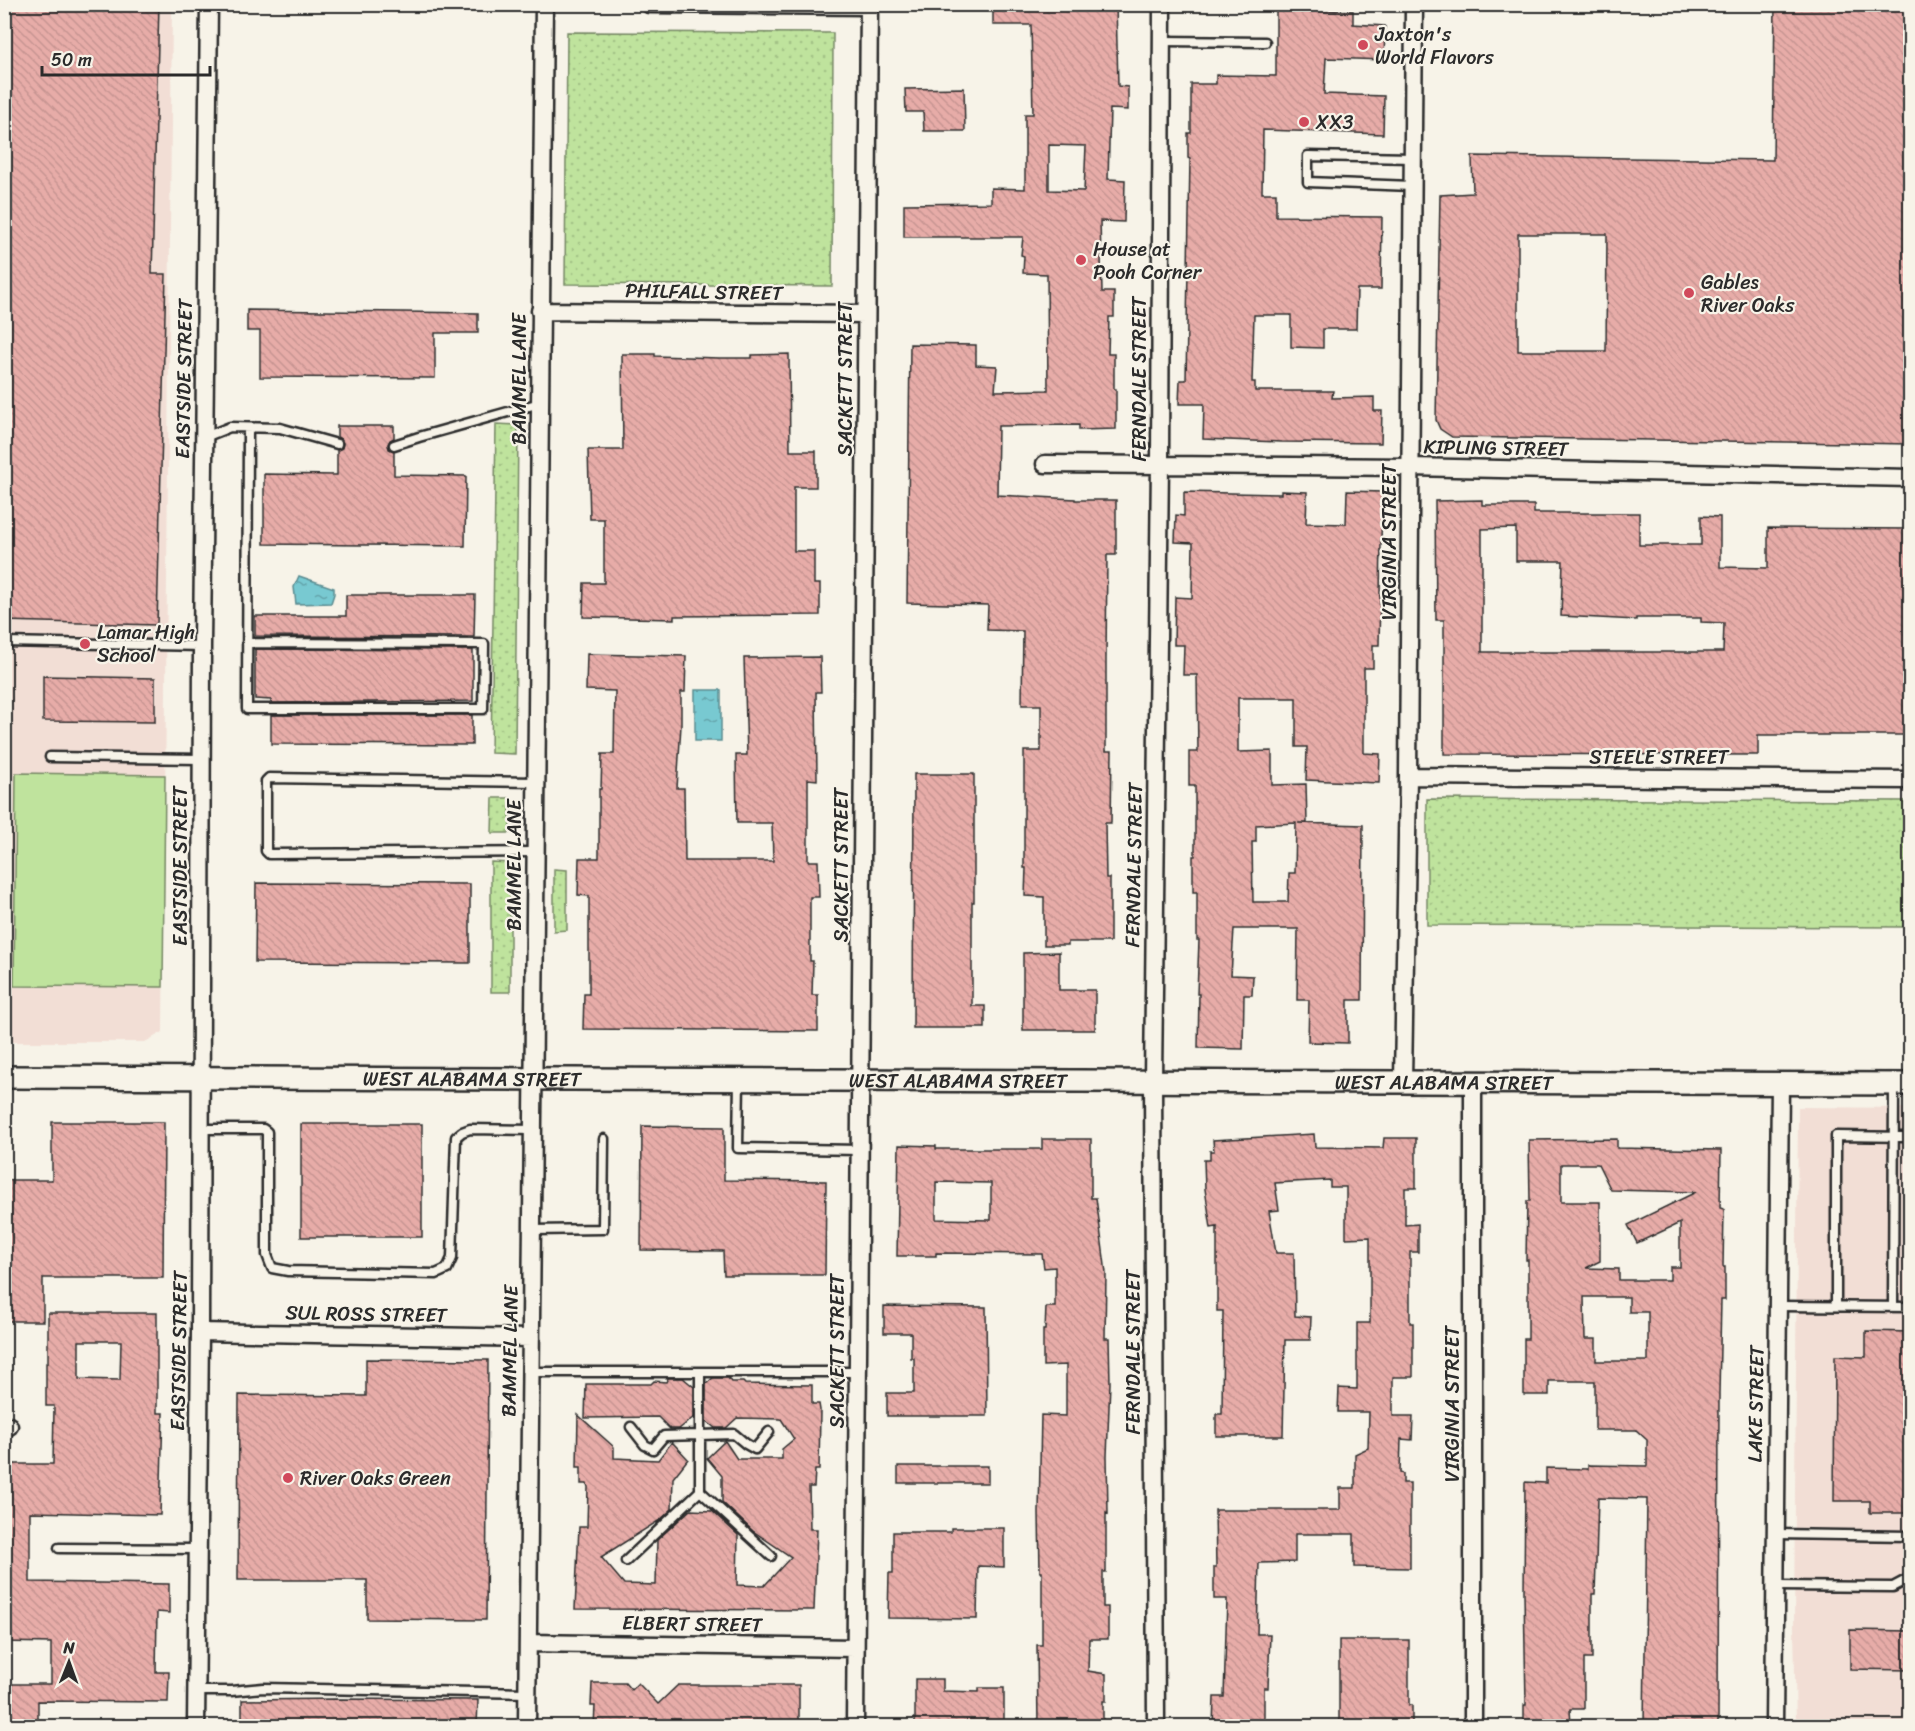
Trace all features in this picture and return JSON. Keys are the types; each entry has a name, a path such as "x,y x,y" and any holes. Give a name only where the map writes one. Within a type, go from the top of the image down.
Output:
{"street":[{"name":"EASTSIDE STREET","path":"196,1726 208,4"},
{"name":"BAMMEL LANE","path":"527,1726 544,4"},
{"path":"649,4 869,5"},
{"name":"FERNDALE STREET","path":"1156,1726 1153,1080 1160,464 1162,4"},
{"name":"VIRGINIA STREET","path":"1403,1081 1408,776 1414,4"},
{"name":"SACKETT STREET","path":"855,1726 869,5"},
{"name":"PHILFALL STREET","path":"540,311 866,314"},
{"name":"KIPLING STREET","path":"1045,464 1410,467 1911,478"},
{"name":"STEELE STREET","path":"1408,776 1911,780"},
{"name":"WEST ALABAMA STREET","path":"4,1077 1902,1084"},
{"name":"VIRGINIA STREET","path":"1473,1082 1473,1726"},
{"name":"LAKE STREET","path":"1774,1726 1780,1083"},
{"name":"SUL ROSS STREET","path":"200,1332 531,1338"},
{"name":"ELBERT STREET","path":"528,1643 855,1648"}],"lane":[{"path":"1162,41 1265,42"},
{"path":"1412,186 1308,182 1308,156 1413,158"},
{"path":"394,445 540,403"},
{"path":"205,437 230,427 280,428 337,444"},
{"path":"247,643 484,644 483,709 247,709 247,643 248,428"},
{"path":"4,642 202,646"},
{"path":"50,757 201,759"},
{"path":"535,852 269,854 266,851 266,781 268,778 536,782"},
{"path":"739,1079 738,1148 860,1150"},
{"path":"1893,1307 1895,1137 1902,1084"},
{"path":"201,1129 263,1129 267,1132 267,1255 272,1268 299,1272 436,1274 447,1269 452,1258 456,1137 470,1129 533,1130"},
{"path":"1836,1306 1836,1136 1911,1137"},
{"path":"533,1230 603,1229 604,1139"},
{"path":"1778,1306 1911,1307"},
{"path":"531,1372 858,1372"},
{"path":"626,1561 700,1491 700,1372"},
{"path":"631,1427 645,1445 653,1449 664,1436 700,1434 734,1434 755,1449 770,1432"},
{"path":"700,1491 771,1556"},
{"path":"1776,1534 1911,1536"},
{"path":"59,1548 198,1549"},
{"path":"1776,1586 1893,1587 1911,1578"},
{"path":"197,1691 263,1688 527,1693"}],"shaded area":[{"name":"Lamar High School","path":"5,5 172,5 163,1032 145,1042 5,1042"},
{"path":"1798,1107 1910,1108 1910,1726 1796,1726 1794,1626"}],"green space":[{"path":"567,32 833,33 832,286 565,284"},
{"path":"496,424 518,425 515,754 491,753"},
{"path":"16,773 165,775 163,987 14,986"},
{"path":"493,798 510,798 510,833 492,833"},
{"path":"1427,799 1910,801 1910,927 1427,925"},
{"path":"491,862 510,863 510,992 491,992"},
{"path":"554,869 567,870 567,930 554,931"}],"water":[{"path":"299,576 334,588 331,603 296,604 294,587"},
{"path":"695,690 721,690 721,741 695,741"}],"building":[{"path":"4,4 159,4 152,274 166,274 157,625 4,621"},
{"path":"993,4 1116,4 1118,86 1128,87 1128,110 1110,109 1108,179 1125,180 1124,222 1100,221 1102,292 1114,292 1114,317 1109,317 1108,354 1114,354 1116,429 1079,430 1079,425 998,426 997,495 1116,500 1116,555 1107,555 1106,751 1112,751 1111,823 1105,823 1106,878 1110,878 1110,942 1068,942 1068,945 1044,945 1044,897 1025,896 1024,751 1041,751 1041,705 1022,705 1023,631 987,630 988,605 907,603 910,344 976,345 976,365 997,366 995,391 1048,390 1047,274 1023,273 1024,256 1021,255 1023,237 904,237 904,204 991,203 991,188 1025,189 1025,114 1033,114 1031,25 993,25","holes":["1049,145 1086,146 1084,191 1049,190"]},
{"path":"1276,4 1296,4 1296,9 1353,11 1353,24 1385,26 1384,60 1326,58 1324,94 1384,96 1383,134 1263,130 1262,193 1276,193 1276,216 1382,217 1381,289 1357,289 1356,329 1323,329 1323,348 1291,347 1291,315 1254,315 1252,382 1255,382 1255,391 1333,391 1332,398 1374,397 1374,411 1382,411 1381,443 1203,439 1204,404 1179,404 1180,380 1186,380 1190,159 1188,158 1188,133 1191,133 1191,84 1216,84 1216,75 1276,76"},
{"path":"1775,4 1911,4 1911,444 1452,437 1440,429 1436,420 1440,195 1473,193 1472,156 1773,160","holes":["1518,234 1607,234 1606,351 1518,351"]},
{"path":"964,88 965,131 924,131 923,112 906,112 905,89"},
{"path":"247,310 478,313 478,333 435,333 435,378 260,377 260,331 247,331"},
{"path":"622,354 752,358 752,355 789,354 790,451 816,451 816,487 794,487 794,551 814,551 814,584 820,584 820,615 674,616 674,619 583,617 584,583 604,583 604,519 590,519 588,450 623,450"},
{"path":"337,426 394,426 394,438 388,444 389,449 394,451 394,475 466,476 465,546 264,544 264,474 337,475 337,450 342,448 343,443 337,437"},
{"path":"1281,491 1307,492 1306,523 1346,524 1347,491 1382,492 1379,645 1373,645 1373,668 1364,668 1364,753 1380,754 1379,783 1306,780 1307,747 1296,747 1296,698 1238,698 1238,752 1272,751 1272,785 1306,784 1307,823 1298,823 1363,825 1362,1000 1348,1000 1348,1043 1308,1042 1309,1000 1297,1000 1298,929 1234,929 1231,975 1253,976 1252,995 1244,995 1243,1049 1198,1048 1199,940 1197,940 1197,892 1193,892 1195,786 1189,786 1189,752 1198,752 1197,675 1183,675 1184,645 1174,645 1175,597 1192,598 1193,543 1175,542 1176,515 1184,516 1184,492 1281,494","holes":["1296,823 1295,873 1289,873 1288,902 1253,902 1252,842 1256,842 1256,825"]},
{"path":"1482,500 1482,505 1534,505 1534,513 1639,513 1639,545 1701,545 1701,516 1720,517 1720,567 1768,568 1768,528 1911,529 1911,735 1758,735 1758,755 1444,754 1444,620 1436,620 1435,501","holes":["1516,528 1516,561 1563,561 1561,616 1636,620 1636,618 1701,618 1701,622 1724,623 1723,652 1482,652 1482,529"]},
{"path":"346,595 475,595 474,637 255,636 255,616 346,616"},
{"path":"255,649 473,650 473,701 271,703 271,700 255,699"},
{"path":"587,654 686,656 685,692 681,692 677,788 684,788 685,861 773,861 772,823 737,823 736,755 747,755 744,658 820,657 821,692 816,692 817,780 808,779 808,861 818,861 819,897 810,897 810,961 813,961 812,995 818,995 818,1031 583,1029 584,994 589,994 589,896 578,895 579,858 599,858 599,789 601,789 602,754 614,754 615,691 586,690"},
{"path":"43,676 155,678 155,722 43,721"},
{"path":"271,715 472,715 472,745 271,744"},
{"path":"914,774 974,774 972,1006 985,1006 985,1028 913,1028"},
{"path":"256,883 470,884 470,963 255,962"},
{"path":"1059,952 1059,990 1095,990 1095,1030 1023,1030 1023,953"},
{"path":"52,1122 164,1122 163,1278 43,1278 43,1321 4,1321 4,1180 52,1180"},
{"path":"301,1124 422,1124 422,1237 301,1237"},
{"path":"642,1126 724,1127 724,1180 826,1181 825,1275 724,1275 723,1251 641,1250"},
{"path":"1314,1134 1315,1147 1383,1148 1384,1138 1416,1138 1416,1188 1405,1188 1405,1225 1418,1224 1418,1252 1410,1252 1413,1377 1393,1377 1393,1416 1413,1416 1412,1440 1401,1439 1400,1473 1403,1474 1403,1483 1410,1483 1410,1568 1354,1567 1354,1534 1295,1534 1295,1562 1259,1563 1257,1634 1270,1634 1268,1688 1264,1688 1264,1726 1213,1726 1214,1697 1224,1697 1227,1599 1214,1599 1215,1510 1340,1510 1340,1488 1355,1488 1355,1454 1368,1448 1369,1412 1338,1412 1339,1388 1357,1389 1357,1323 1370,1323 1370,1237 1346,1238 1346,1187 1330,1187 1330,1180 1275,1183 1279,1210 1269,1211 1276,1253 1294,1253 1295,1316 1311,1317 1310,1340 1285,1340 1283,1436 1216,1436 1216,1414 1222,1414 1223,1311 1217,1311 1217,1227 1211,1228 1205,1189 1204,1160 1210,1160 1210,1151 1214,1151 1213,1140"},
{"path":"1042,1139 1091,1139 1091,1198 1096,1198 1106,1273 1105,1338 1109,1338 1110,1383 1107,1456 1108,1514 1106,1513 1106,1572 1103,1572 1103,1607 1108,1607 1108,1639 1089,1639 1088,1671 1106,1674 1103,1726 1038,1726 1037,1645 1042,1645 1039,1513 1041,1415 1066,1416 1066,1365 1043,1366 1043,1330 1045,1330 1046,1307 1055,1307 1055,1267 1044,1268 1042,1254 936,1253 936,1256 897,1256 899,1145 936,1146 936,1149 1042,1149","holes":["936,1182 991,1183 991,1220 936,1219"]},
{"path":"1617,1139 1617,1148 1721,1150 1720,1208 1724,1209 1725,1300 1721,1300 1719,1393 1718,1726 1644,1726 1647,1499 1598,1498 1595,1594 1592,1594 1592,1659 1584,1659 1584,1709 1570,1709 1571,1725 1524,1726 1524,1705 1526,1705 1525,1482 1546,1483 1546,1468 1588,1469 1588,1465 1647,1466 1647,1440 1636,1430 1595,1430 1595,1381 1549,1381 1549,1395 1524,1395 1524,1339 1528,1339 1528,1260 1526,1260 1527,1201 1530,1201 1529,1140","holes":["1561,1164 1598,1164 1611,1190 1696,1192 1628,1225 1637,1243 1680,1223 1680,1267 1670,1267 1670,1280 1619,1280 1619,1269 1586,1268 1600,1261 1600,1202 1561,1202","1584,1297 1629,1297 1629,1312 1648,1312 1648,1361 1596,1361 1596,1339 1585,1339"]},
{"path":"884,1306 986,1307 987,1416 887,1416 887,1393 914,1393 914,1358 911,1358 911,1333 884,1333"},
{"path":"48,1313 157,1313 157,1413 163,1413 160,1515 30,1512 30,1582 169,1584 169,1613 157,1612 156,1672 169,1672 168,1702 38,1701 38,1724 4,1724 4,1684 51,1684 51,1643 4,1642 4,1464 53,1464 54,1406 46,1406 46,1363 48,1363","holes":["79,1341 121,1341 120,1380 79,1379"]},
{"path":"1866,1331 1911,1332 1911,1513 1870,1513 1870,1501 1834,1501 1835,1356 1866,1357"},
{"path":"366,1359 488,1360 486,1620 367,1619 367,1580 238,1580 239,1395 366,1396"},
{"path":"668,1378 683,1378 694,1387 694,1417 679,1429 670,1429 658,1417 585,1418 586,1384 651,1384 654,1381 666,1382"},
{"path":"713,1378 728,1378 731,1382 745,1384 812,1385 812,1404 819,1404 820,1410 819,1470 815,1470 814,1487 809,1487 810,1529 817,1529 814,1610 575,1609 579,1527 587,1527 588,1487 587,1484 581,1484 581,1467 577,1467 578,1415 614,1447 614,1458 658,1460 672,1442 688,1459 673,1478 672,1509 658,1522 601,1557 624,1584 656,1585 657,1540 690,1510 712,1511 738,1535 737,1585 764,1586 791,1557 753,1531 722,1502 722,1476 707,1458 725,1441 737,1459 782,1459 782,1449 794,1439 781,1419 737,1418 726,1428 715,1428 706,1421 706,1384"},
{"path":"898,1466 988,1466 988,1483 898,1483"},
{"path":"951,1528 1004,1528 1004,1567 978,1566 977,1619 888,1618 889,1573 893,1573 893,1532 951,1532"},
{"path":"1850,1630 1911,1631 1911,1670 1850,1669"},
{"path":"1339,1640 1409,1640 1409,1705 1412,1705 1412,1726 1339,1726"},
{"path":"915,1679 943,1679 943,1691 979,1692 979,1688 1004,1688 1004,1726 915,1726"},
{"path":"592,1683 625,1683 631,1690 638,1683 658,1704 678,1685 799,1685 799,1726 654,1726 654,1724 618,1723 618,1726 594,1726 595,1706 591,1706"},
{"path":"242,1700 478,1700 477,1726 242,1726"}],"place":[{"name":"Jaxton's World Flavors","path":"1363,45"},
{"name":"XX3","path":"1304,122"},
{"name":"House at Pooh Corner","path":"1081,260"},
{"name":"Gables River Oaks","path":"1689,293"},
{"name":"Lamar High School","path":"85,644"},
{"name":"River Oaks Green","path":"288,1478"}]}
